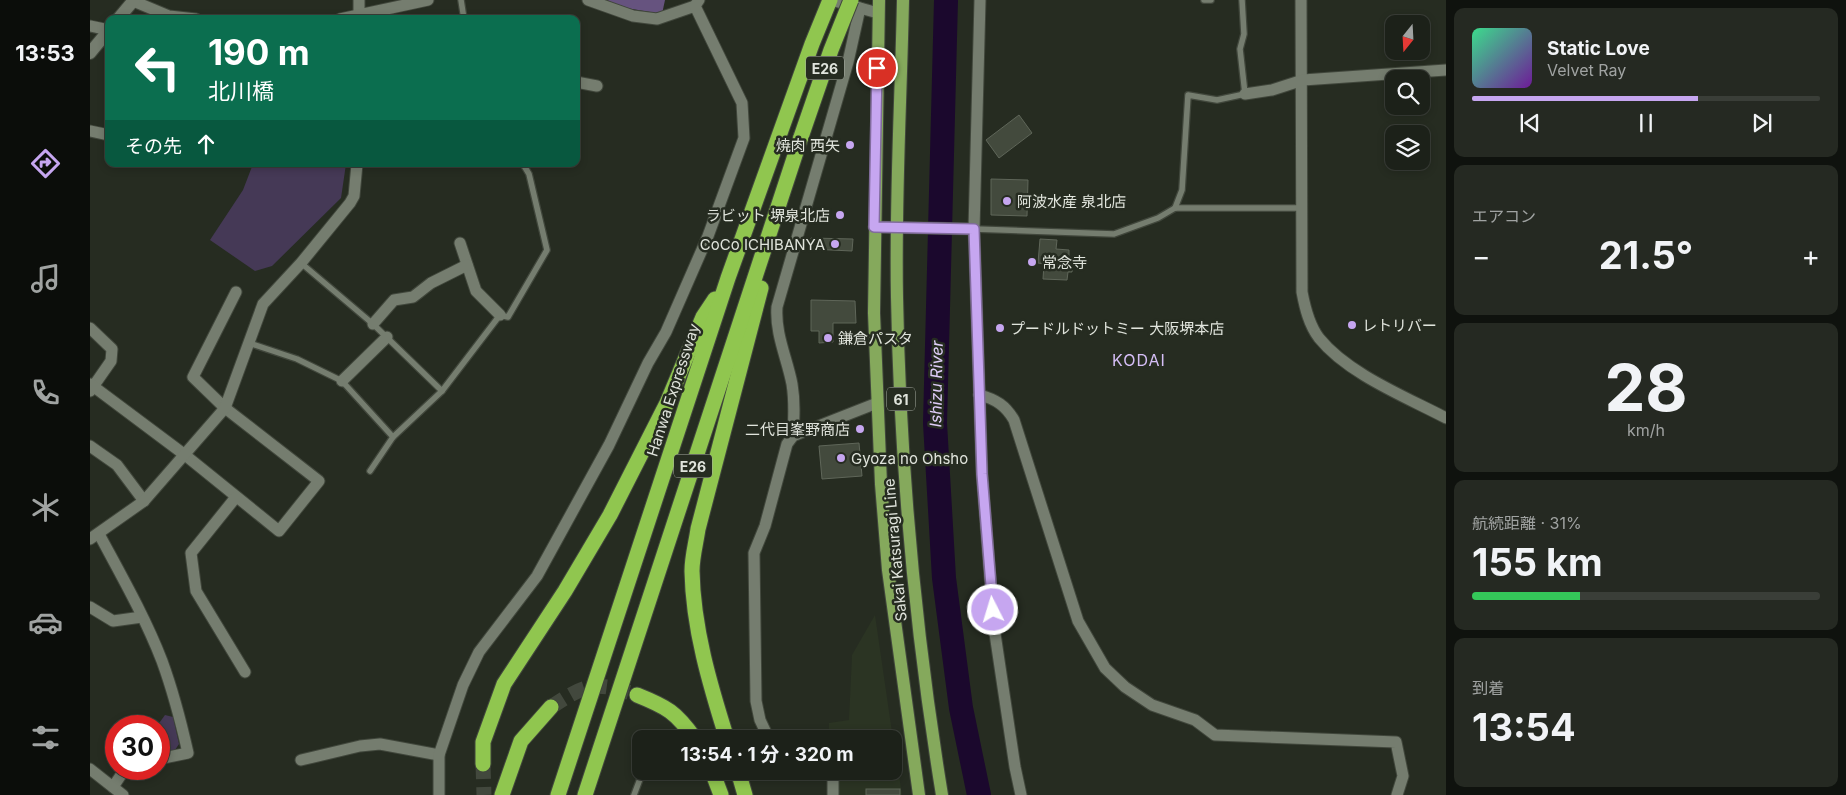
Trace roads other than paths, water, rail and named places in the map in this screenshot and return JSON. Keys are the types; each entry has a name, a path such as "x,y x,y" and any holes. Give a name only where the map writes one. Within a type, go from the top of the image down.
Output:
{"highway":[{"name":"Hanwa Expressway","path":"558,795 728,278 830,0"},
{"name":"E26","path":"585,795 801,137 831,50 856,4"},
{"path":"724,730 702,650 694,605 692,569 698,529 801,137"},
{"path":"482,764 483,742 504,684 565,591 610,515 667,403 703,317 728,278"},
{"path":"637,695 659,704 678,716 688,730"},
{"path":"502,795 521,742 551,707"},
{"path":"715,780 721,795"},
{"path":"741,780 745,795"}],"main road":[{"name":"Sakai Katsuragi Line","path":"903,0 897,295 903,453 910,550 923,668 942,795"},
{"name":"Sakai Katsuragi Line","path":"878,6 874,227 877,403 888,570 919,795"}],"street":[{"path":"121,15 134,0 167,15"},
{"path":"359,0 359,15"},
{"path":"367,15 428,0"},
{"path":"439,795 438,756 459,694 479,652 537,576 609,445 666,332 708,236 744,138 742,103 697,3 657,18 633,16 588,0"},
{"path":"830,0 878,6"},
{"path":"980,0 971,229 986,532 994,627 1014,767 1021,795"},
{"path":"1302,0 1302,292 1306,313 1319,338 1355,369 1446,418"},
{"path":"793,436 795,409 792,383 776,324 777,307 848,62 856,4"},
{"path":"90,26 105,29"},
{"path":"90,53 105,35"},
{"path":"1245,94 1272,90 1302,80 1446,70"},
{"path":"580,83 598,86"},
{"path":"90,131 105,134"},
{"path":"170,757 188,753 177,703 161,659 142,617 94,536 144,501 225,408 263,304 301,263 354,196 357,167"},
{"path":"874,227 971,229"},
{"path":"460,243 476,291 500,315"},
{"path":"373,324 394,300 412,297 432,283 467,265"},
{"path":"90,328 112,349 111,361 91,387 185,455 279,531 319,481 225,408 193,377 236,292"},
{"path":"342,381 387,337"},
{"path":"979,396 999,402 1008,409 1014,420 1078,621 1105,668 1125,687 1152,705 1195,720 1215,735 1396,742 1403,776 1397,795"},
{"path":"765,730 760,720 756,701 754,553 765,526 787,444 793,436 877,403"},
{"path":"90,446 117,465 144,501"},
{"path":"236,496 192,553 196,591 244,672"},
{"path":"90,607 113,621 142,617"},
{"path":"301,760 360,746 380,744 438,756"},
{"path":"90,769 123,795"},
{"path":"114,787 118,780"},
{"path":"833,780 833,795"}],"lane":[{"path":"461,0 463,15"},
{"path":"1204,0 1211,0"},
{"path":"1175,208 1182,190 1188,95 1217,100 1245,94 1240,49 1244,34 1242,0"},
{"path":"370,471 392,437 442,391 500,315 508,316 547,250 529,174 525,167"},
{"path":"971,229 1114,234 1158,218 1175,208 1303,208"},
{"path":"301,263 373,324 442,391"},
{"path":"249,343 296,359 342,381 392,437"},
{"path":"634,795 640,780"}],"waterway":[{"name":"Ishizu River","path":"946,0 935,423 944,578 961,708 979,795"}],"tunnel":[{"path":"551,707 574,693 592,687 601,686 637,695"},
{"path":"483,764 484,795"}],"place":[{"name":"焼肉 西矢","path":"850,145"},
{"name":"阿波水産 泉北店","path":"1007,201"},
{"name":"ラビット 堺泉北店","path":"840,215"},
{"name":"CoCo ICHIBANYA","path":"835,244"},
{"name":"常念寺","path":"1032,262"},
{"name":"レトリバー","path":"1352,325"},
{"name":"プードルドットミー 大阪堺本店","path":"1000,328"},
{"name":"鎌倉パスタ","path":"828,338"},
{"name":"二代目峯野商店","path":"860,429"},
{"name":"Gyoza no Ohsho","path":"841,458"}],"district":[{"name":"KODAI","path":"1139,360"}]}
